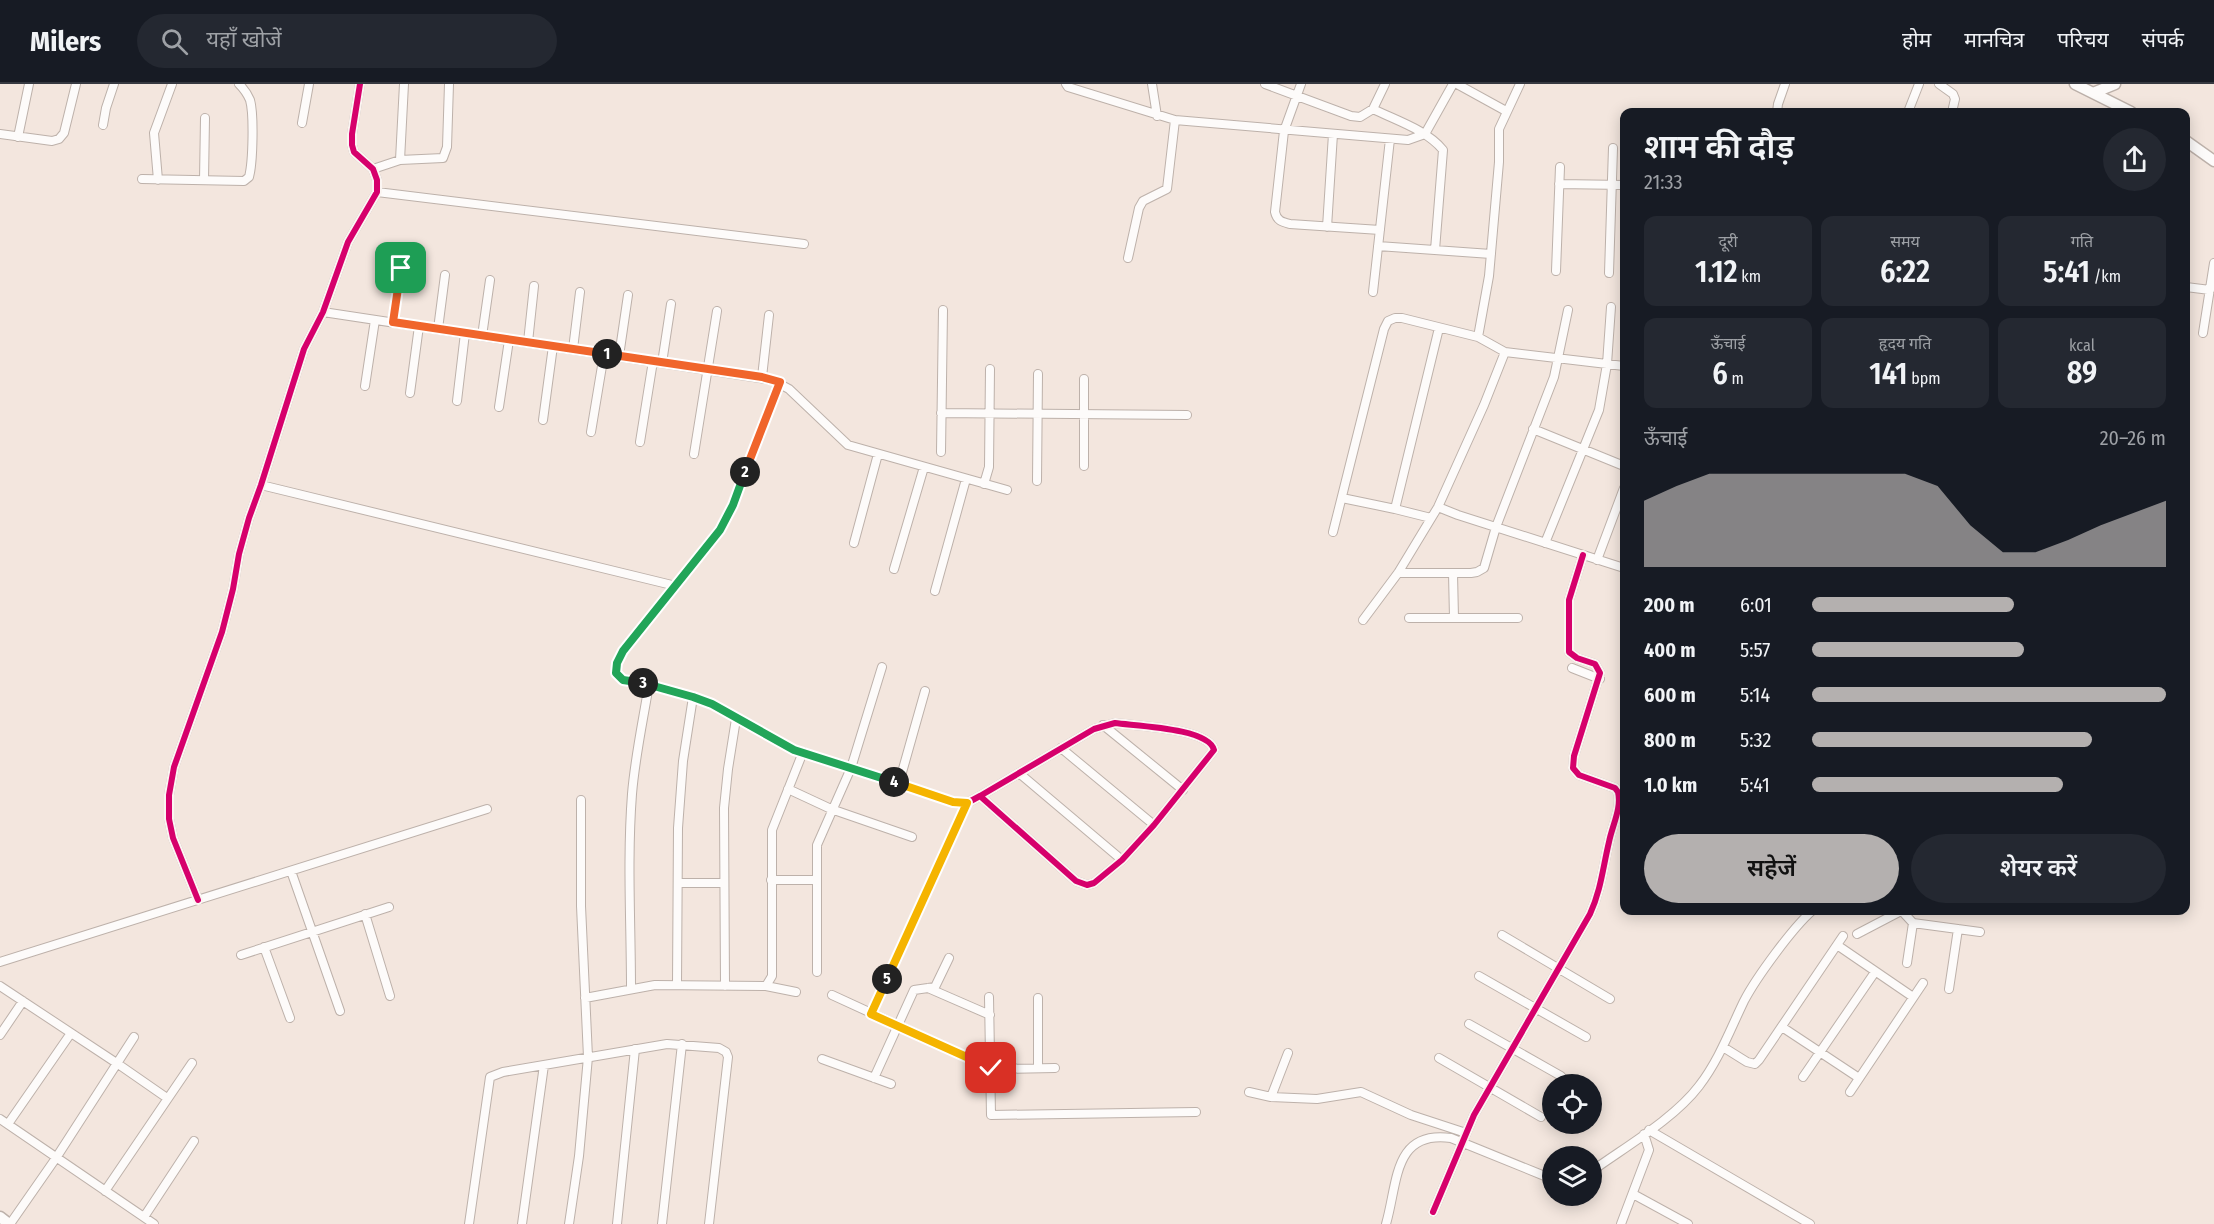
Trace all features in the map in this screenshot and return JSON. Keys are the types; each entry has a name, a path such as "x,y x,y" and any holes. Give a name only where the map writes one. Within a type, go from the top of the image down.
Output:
{"street":[{"path":"18,136 29,84"},
{"path":"0,134 52,141 59,139 64,133 76,84"},
{"path":"103,125 114,84"},
{"path":"158,180 154,133 172,84"},
{"path":"142,179 244,181 249,177 251,109 245,90 239,84"},
{"path":"302,123 309,84"},
{"path":"198,900 173,838 169,819 169,795 174,767 222,632 249,518 304,349 322,312 348,242 376,192 377,180 373,169 354,152 351,145 360,84"},
{"path":"400,160 404,84"},
{"path":"373,169 400,160 443,158 446,153 449,84"},
{"path":"1066,84 1068,87 1175,120 1390,139 1408,140 1425,134 1455,84 1506,111"},
{"path":"1152,84 1157,116"},
{"path":"1265,84 1351,116 1360,117 1372,109 1385,84"},
{"path":"1301,84 1284,131 1275,212 1277,218 1290,224 1380,230"},
{"path":"1478,337 1489,276 1499,170 1498,137 1506,111 1520,84"},
{"path":"1778,108 1785,84"},
{"path":"1910,108 1919,84"},
{"path":"1939,84 1953,94 1955,99 1953,108"},
{"path":"2085,87 2115,84"},
{"path":"2085,87 2124,108"},
{"path":"1372,109 1425,134 1443,150 1435,250"},
{"path":"204,180 205,118"},
{"path":"1128,258 1139,208 1143,201 1167,189 1175,120"},
{"path":"1328,227 1333,134"},
{"path":"1372,292 1390,139"},
{"path":"2190,144 2214,161"},
{"path":"1609,273 1613,147"},
{"path":"1556,271 1560,168"},
{"path":"1559,184 1620,185"},
{"path":"376,192 804,244"},
{"path":"1378,246 1491,254"},
{"path":"2203,333 2214,263"},
{"path":"393,322 401,268"},
{"path":"438,329 445,275"},
{"path":"482,336 490,280"},
{"path":"528,342 534,286"},
{"path":"2190,288 2210,291"},
{"path":"573,349 579,292"},
{"path":"619,356 628,295"},
{"path":"640,442 670,304"},
{"path":"1545,543 1599,410 1607,364 1611,307"},
{"path":"941,452 943,310"},
{"path":"1398,573 1477,572 1484,568 1496,528 1554,377 1568,310"},
{"path":"694,454 717,311"},
{"path":"322,312 762,377 780,382 848,445 1007,490"},
{"path":"762,377 769,315"},
{"path":"1333,532 1384,329 1388,321 1402,318 1478,337 1505,352 1620,366"},
{"path":"365,386 375,320"},
{"path":"410,393 419,326"},
{"path":"1395,508 1439,328"},
{"path":"457,401 465,333"},
{"path":"499,408 509,340"},
{"path":"543,420 553,346"},
{"path":"1363,620 1398,573 1438,507 1505,352"},
{"path":"591,432 604,354"},
{"path":"984,484 989,467 990,369"},
{"path":"1037,481 1038,374"},
{"path":"1084,379 1084,466"},
{"path":"780,382 733,505 720,530 623,651 617,663 616,673 623,680 649,684 712,704 775,741 803,752 953,802 967,803 1103,725 1115,723 1190,733 1213,745 1214,750 1154,825 1122,860 1094,883 1081,884 980,796"},
{"path":"941,413 1186,415"},
{"path":"1533,429 1620,464"},
{"path":"854,543 878,454"},
{"path":"894,569 924,467"},
{"path":"935,591 966,479"},
{"path":"261,485 676,586"},
{"path":"1342,498 1395,508 1431,518"},
{"path":"1597,560 1620,499"},
{"path":"1438,507 1496,528 1620,567"},
{"path":"1433,1212 1461,1142 1598,897 1620,797 1615,788 1579,775 1573,768 1574,756 1600,679 1600,673 1595,664 1577,658 1569,652 1569,600 1583,555"},
{"path":"1453,573 1454,618"},
{"path":"1409,618 1518,618"},
{"path":"817,972 816,844 851,768 882,667"},
{"path":"1572,668 1600,679"},
{"path":"632,988 630,841 632,795 649,684"},
{"path":"899,783 925,691"},
{"path":"676,984 678,828 683,761 693,697"},
{"path":"725,986 724,808 736,719"},
{"path":"1103,725 1183,790"},
{"path":"1061,748 1154,825"},
{"path":"766,986 772,976 772,830 803,752"},
{"path":"1019,773 1122,860"},
{"path":"788,789 831,809 912,837"},
{"path":"570,1224 588,1057 581,906 581,800"},
{"path":"871,1014 967,803"},
{"path":"0,962 487,809"},
{"path":"291,870 340,1011"},
{"path":"771,880 816,880"},
{"path":"678,883 724,884"},
{"path":"241,955 389,907"},
{"path":"365,914 390,996"},
{"path":"1602,1164 1684,1103 1700,1086 1723,1047 1748,993 1808,915"},
{"path":"1857,934 1893,915"},
{"path":"1905,915 1913,923 1980,932"},
{"path":"1907,963 1913,923"},
{"path":"1949,988 1958,929"},
{"path":"1502,935 1610,999"},
{"path":"1723,1047 1747,1062 1755,1064 1844,936"},
{"path":"1837,945 1913,997"},
{"path":"264,947 290,1018"},
{"path":"874,1078 914,990 935,987 949,958"},
{"path":"1803,1077 1875,972"},
{"path":"1479,976 1586,1037"},
{"path":"1850,1092 1923,982"},
{"path":"585,998 632,988 676,984 766,986 796,992"},
{"path":"0,986 167,1098"},
{"path":"927,988 990,1015"},
{"path":"832,995 991,1068 1055,1068"},
{"path":"989,997 991,1115 1196,1112"},
{"path":"1038,998 1038,1068"},
{"path":"0,1035 23,1001"},
{"path":"1469,1024 1557,1074"},
{"path":"1782,1027 1859,1078"},
{"path":"8,1124 71,1033"},
{"path":"0,1217 10,1224 56,1158 134,1037"},
{"path":"469,1224 490,1077 503,1072 588,1057 667,1044 682,1044 720,1048 726,1052 728,1057 709,1224"},
{"path":"662,1224 682,1044"},
{"path":"617,1224 635,1049"},
{"path":"1271,1097 1288,1053"},
{"path":"1439,1058 1541,1117"},
{"path":"822,1059 891,1084"},
{"path":"105,1191 192,1063"},
{"path":"522,1224 544,1065"},
{"path":"1249,1092 1271,1097 1317,1099 1361,1092 1411,1115 1466,1133"},
{"path":"0,1119 154,1224"},
{"path":"1622,1224 1649,1150 1647,1132"},
{"path":"1647,1132 1810,1224"},
{"path":"1386,1224 1401,1163 1408,1149 1420,1139 1435,1136 1451,1138 1542,1175"},
{"path":"144,1217 194,1141"},
{"path":"1633,1194 1688,1224"}],"cycle path":[{"path":"198,900 173,838 169,819 169,795 174,767 222,632 249,518 304,349 323,312 348,242 377,192 377,180 373,169 354,152 352,145 360,84"},
{"path":"779,382 733,505 719,530 623,651 617,663 616,673 623,679 712,704 794,750 961,804 980,796 1094,729 1115,723 1186,733 1209,743 1214,750 1154,825 1122,860 1094,883 1087,885 1076,881 980,796"},
{"path":"1433,1212 1474,1115 1590,914 1618,811 1619,798 1615,788 1579,775 1573,768 1574,756 1600,673 1595,664 1577,658 1569,652 1569,600 1583,555"}],"route":[{"path":"401,268 393,322 762,377 780,382 733,505 720,530 623,651 617,663 616,673 623,680 649,684 712,704 794,750 953,802 967,803 871,1014 991,1068"}]}
